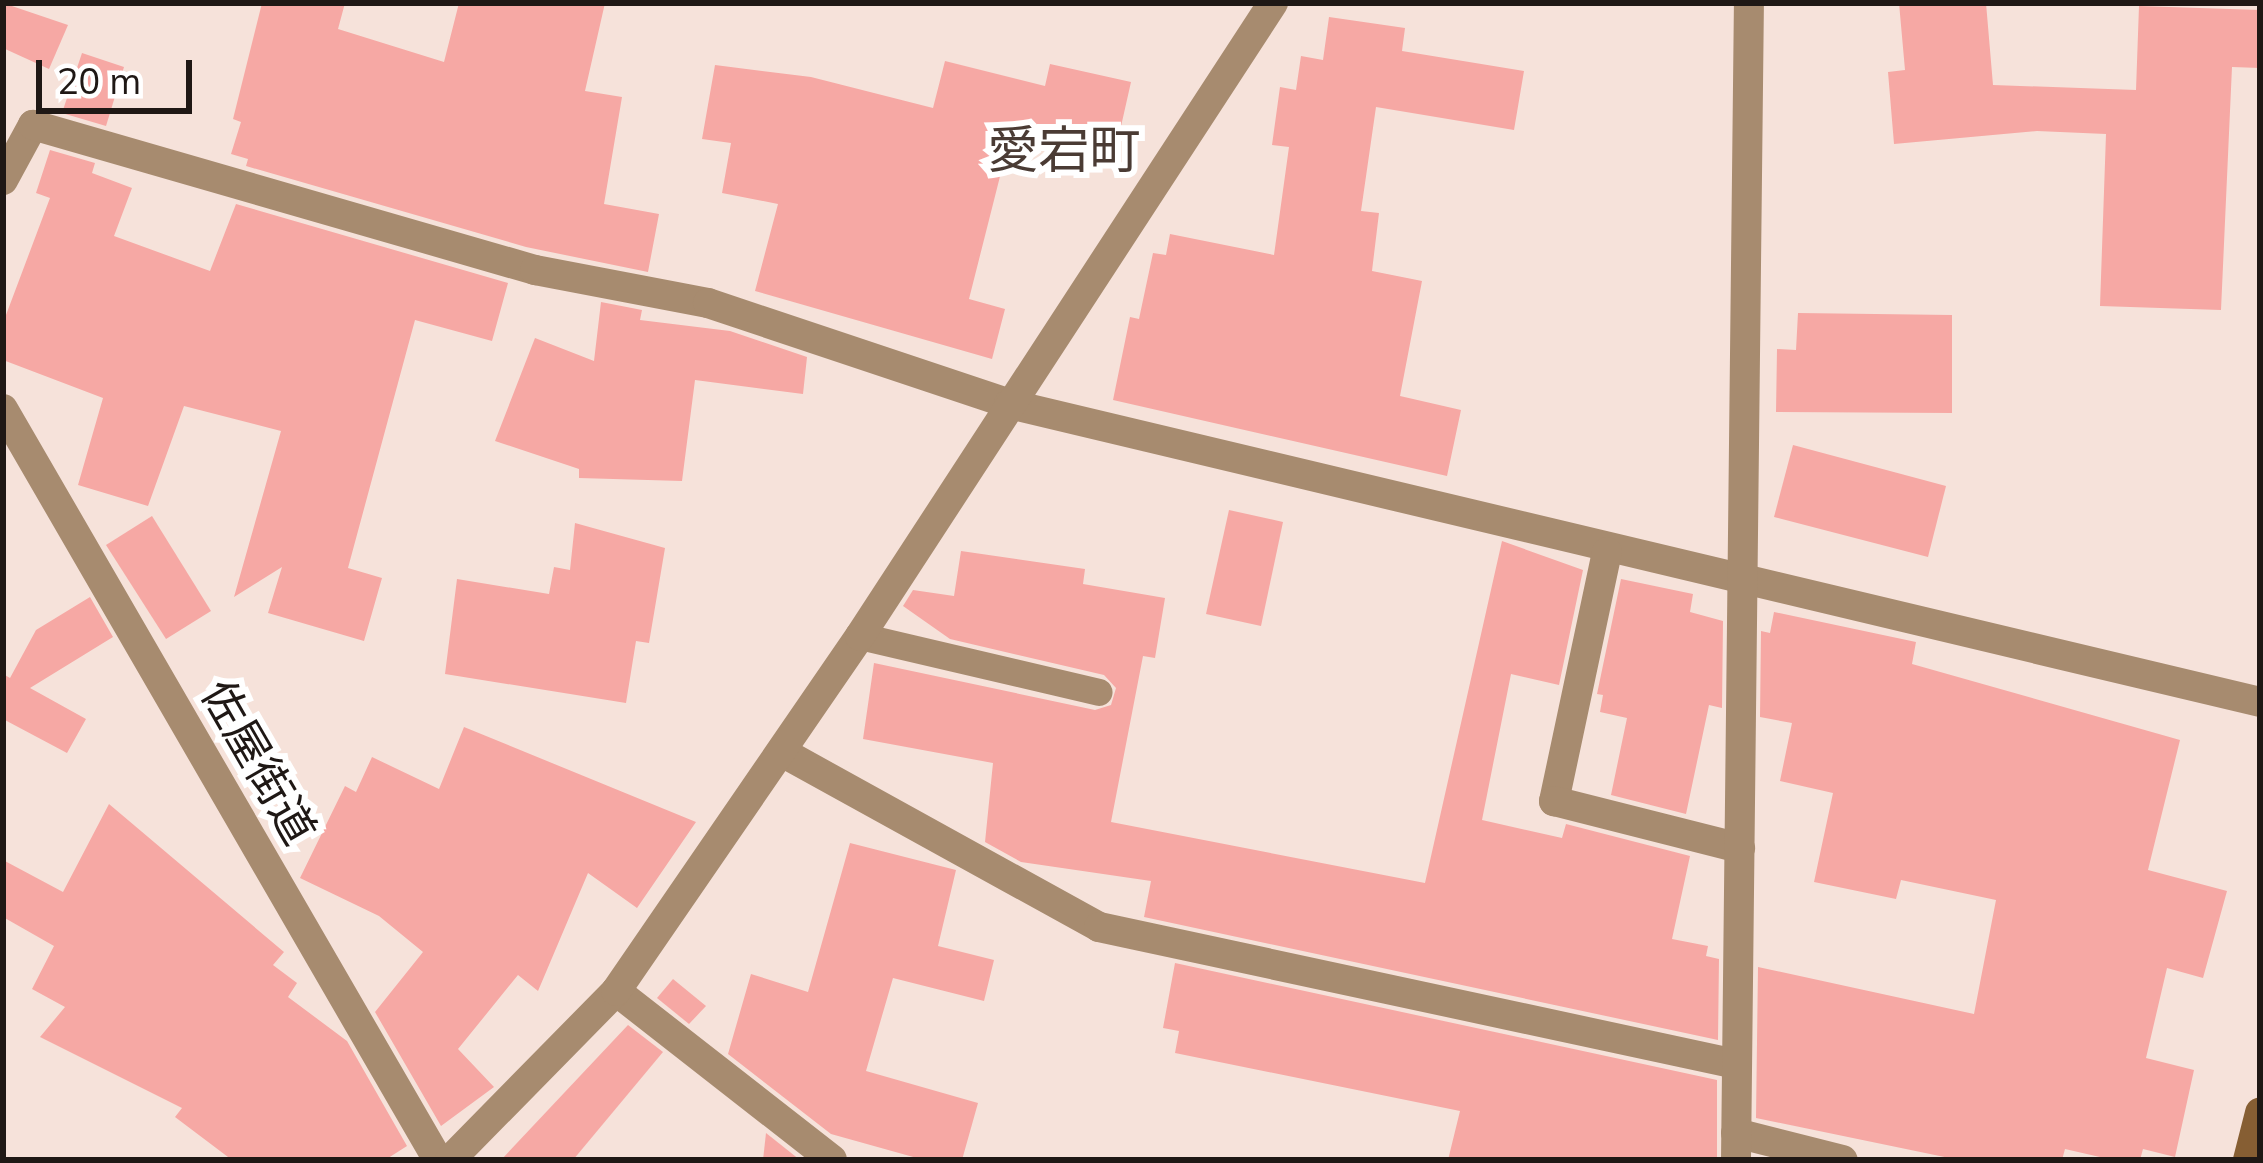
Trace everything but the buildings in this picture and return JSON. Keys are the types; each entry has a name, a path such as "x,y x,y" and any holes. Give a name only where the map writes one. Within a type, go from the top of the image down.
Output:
{"main road":[{"path":"2248,1160 2260,1113"}],"street":[{"path":"450,1160 616,991 860,636 1273,3"},
{"path":"1749,3 1736,1146 1843,1160"},
{"path":"3,179 33,125 535,269 708,303 1009,404 1743,585 2260,702"},
{"name":"佐屋街道","path":"3,409 437,1160"},
{"path":"1607,552 1554,801 1740,848"},
{"path":"782,752 1099,927 1736,1064"},
{"path":"616,991 832,1160"}],"lane":[{"path":"860,636 1099,692"}],"district":[{"name":"愛宕町","path":"1064,149"}]}
